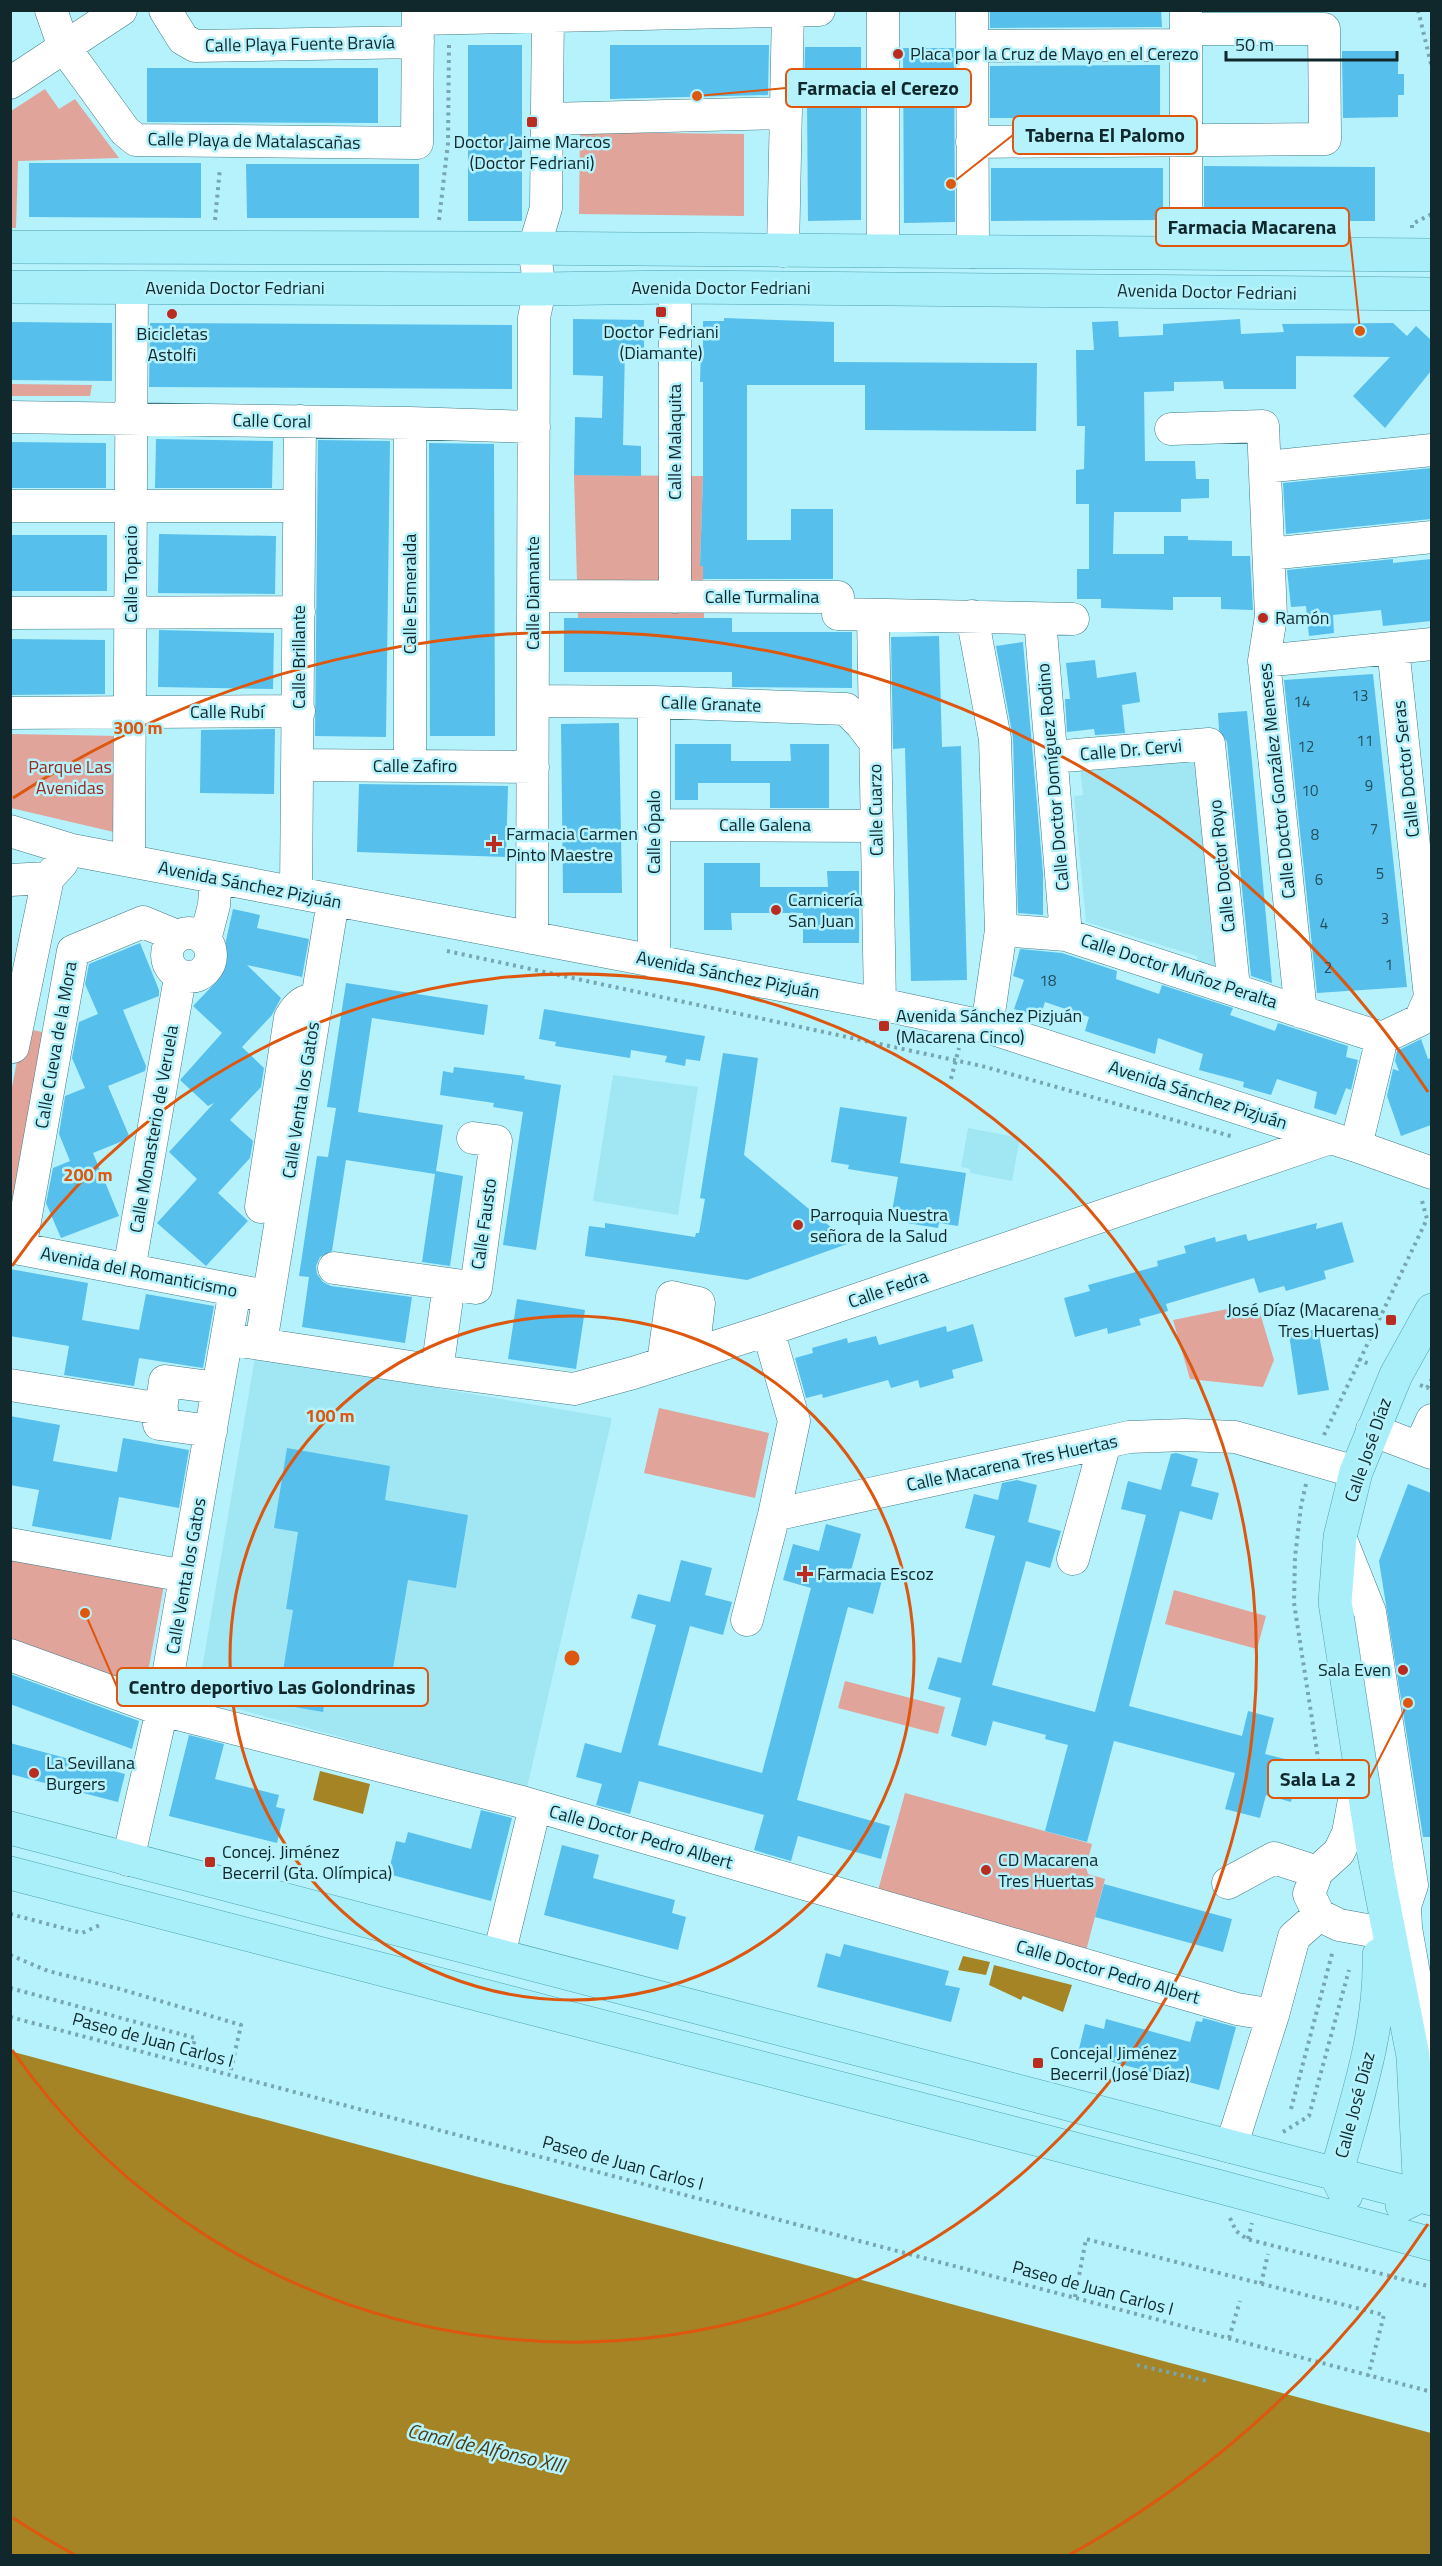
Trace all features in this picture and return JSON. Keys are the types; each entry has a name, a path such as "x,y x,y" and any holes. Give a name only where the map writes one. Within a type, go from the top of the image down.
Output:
{"main road":[{"name":"Avenida Doctor Fedriani","path":"10,248 534,248 1431,255"},
{"name":"Avenida Doctor Fedriani","path":"10,287 540,290 675,287 1431,294"},
{"name":"Calle José Díaz","path":"1426,2198 1423,2076 1413,2056 1372,1849 1335,1602 1341,1537 1356,1472 1396,1375 1431,1310"},
{"path":"10,1828 1426,2198"},
{"name":"Calle José Díaz","path":"1361,2226 1336,2175 1374,2035 1380,1987 1372,1849"},
{"path":"10,1873 1205,2183 1431,2244"},
{"path":"1361,2226 1426,2198"}],"street":[{"path":"51,10 64,47"},
{"path":"10,82 121,10"},
{"name":"Calle Playa Fuente Bravía","path":"165,10 183,39 195,46 548,13 819,10"},
{"path":"883,10 883,251"},
{"path":"972,10 973,252"},
{"path":"783,251 788,11"},
{"path":"534,248 546,208 548,13"},
{"name":"Calle Playa de Matalascañas","path":"64,47 125,131 136,140 417,143 418,24"},
{"path":"972,46 1186,28 1324,29 1324,139 972,142"},
{"path":"1186,28 1186,254"},
{"path":"547,119 786,113"},
{"name":"Calle Diamante","path":"532,938 534,318 540,290 534,248"},
{"name":"Calle Malaquita","path":"675,287 675,597"},
{"name":"Calle Topacio","path":"129,860 132,288"},
{"name":"Calle Coral","path":"10,417 534,427"},
{"name":"Calle Brillante","path":"296,892 300,421"},
{"name":"Calle Esmeralda","path":"410,423 410,766"},
{"name":"Calle Doctor González Meneses","path":"1171,429 1263,426 1271,616 1264,661 1301,1012"},
{"path":"1265,467 1431,450"},
{"path":"10,506 299,506"},
{"path":"1269,554 1431,537"},
{"name":"Calle Turmalina","path":"533,596 838,597 838,614 1073,619"},
{"path":"10,613 299,612"},
{"name":"Calle Cuarzo","path":"873,615 880,1004"},
{"path":"972,616 995,739 1001,930 974,1033"},
{"name":"Calle Doctor Domíguez Rodino","path":"1040,619 1066,935"},
{"path":"1264,661 1431,644"},
{"name":"Calle Doctor Seras","path":"1393,648 1430,997"},
{"name":"Calle Granate","path":"533,701 654,702 846,709 874,741"},
{"name":"Calle Ópalo","path":"654,702 654,962"},
{"name":"Calle Rubí","path":"10,713 299,711"},
{"name":"Calle Dr. Cervi","path":"1052,757 1209,744"},
{"name":"Calle Doctor Royo","path":"1209,744 1234,988"},
{"name":"Calle Zafiro","path":"297,765 533,766"},
{"name":"Calle Galena","path":"654,825 876,826"},
{"name":"Avenida Sánchez Pizjuán","path":"10,831 72,850 216,879 296,892 333,901 880,1004 1343,1142 1426,1185"},
{"path":"13,1047 48,878 72,850"},
{"path":"10,880 48,878"},
{"name":"Calle Cueva de la Mora","path":"15,1248 73,951 143,922 191,938 214,905 216,879"},
{"name":"Calle Venta los Gatos","path":"128,1860 162,1710 227,1339 251,1293 317,1000 333,901"},
{"name":"Calle Doctor Muñoz Peralta","path":"1001,930 1066,935 1382,1038"},
{"name":"Calle Monasterio de Veruela","path":"129,1270 178,989"},
{"path":"1343,1142 1382,1038 1420,1020 1430,997"},
{"name":"Calle Fausto","path":"437,1371 449,1284 476,1288 496,1141 473,1138"},
{"name":"Calle Fedra","path":"437,1371 574,1389 768,1330 1343,1142"},
{"name":"Avenida del Romanticismo","path":"15,1248 251,1293"},
{"path":"334,1268 449,1284"},
{"name":"Calle Venta los Gatos","path":"251,1293 261,1343"},
{"path":"663,1363 672,1298 699,1304 693,1354"},
{"path":"747,1620 774,1515 794,1420 768,1330"},
{"path":"227,1339 437,1371"},
{"path":"211,1431 159,1424 165,1381 218,1388"},
{"path":"10,1385 162,1409"},
{"path":"1372,1430 1425,1450 1431,1420"},
{"name":"Calle Macarena Tres Huertas","path":"774,1515 1129,1437 1185,1435 1235,1437 1356,1472"},
{"path":"1073,1559 1105,1443"},
{"path":"1341,1537 1370,1612 1412,1885 1405,1906 1406,1928 1425,2036 1423,2076"},
{"path":"10,1544 185,1576"},
{"name":"Calle Doctor Pedro Albert","path":"10,1655 162,1710 536,1807 1237,2009 1273,2015"},
{"path":"1360,1765 1348,1833 1339,1852 1317,1872 1309,1894 1329,1920 1378,1932"},
{"path":"499,1955 536,1807"},
{"path":"1228,1883 1275,1858 1317,1872"},
{"path":"1231,2147 1273,2015 1294,1937 1329,1920"}],"path":[{"path":"1418,10 1431,69"},
{"path":"213,247 223,141"},
{"path":"1412,224 1431,214"},
{"path":"437,949 956,1061 1238,1139"},
{"path":"951,1079 956,1061 974,1033"},
{"path":"1319,1444 1427,1219 1426,1185"},
{"path":"1428,1388 1431,1379"},
{"path":"1308,1475 1294,1557 1294,1603 1327,1814"},
{"path":"1291,2109 1329,1920"},
{"path":"10,1955 48,1971 120,1989 241,2025 230,2074"},
{"path":"1279,2134 1309,2116 1351,1963"},
{"path":"10,1988 195,2038 189,2063"},
{"name":"Paseo de Juan Carlos I","path":"10,2017 1431,2392"},
{"path":"1075,2297 1086,2239 1383,2315 1368,2376"},
{"path":"1248,2239 1431,2287"},
{"path":"1261,2284 1268,2254"},
{"path":"1228,2338 1240,2301"},
{"path":"1137,2365 1207,2381"}],"shaded area":[{"path":"1202,755 1225,966 1198,969 1197,956 1086,922 1074,796 1083,795 1079,757"},
{"path":"613,1075 698,1087 678,1215 593,1201"},
{"path":"968,1128 1020,1138 1012,1181 970,1173 970,1169 961,1167"},
{"path":"255,1357 612,1418 527,1788 197,1698"}],"green space":[{"path":"45,89 59,109 75,99 119,158 18,161 16,228 11,228 11,111"},
{"path":"580,132 744,134 744,216 579,214"},
{"path":"11,384 92,385 90,396 11,396"},
{"path":"574,475 703,476 700,565 703,566 704,618 578,618"},
{"name":"Parque Las Avenidas","path":"11,734 119,736 114,832 11,808"},
{"path":"23,1028 47,1033 11,1219 11,1093"},
{"path":"1257,1303 1274,1360 1263,1387 1190,1379 1173,1320"},
{"path":"659,1408 769,1433 755,1498 644,1473"},
{"path":"11,1557 164,1585 145,1688 11,1641"},
{"path":"1174,1590 1266,1616 1257,1649 1165,1624"},
{"path":"845,1681 945,1707 938,1734 838,1708"},
{"name":"CD Macarena Tres Huertas","path":"905,1793 1092,1844 1086,1867 1088,1874 1105,1879 1086,1951 877,1894"}],"water":[{"path":"320,1771 370,1784 363,1814 313,1800"},
{"path":"963,1956 990,1962 986,1975 958,1970"},
{"path":"994,1965 1072,1985 1063,2012 1023,1996 1021,2000 989,1985"},
{"name":"Canal de Alfonso XIII","path":"10,2051 1431,2433 1431,2555 11,2555"}],"building":[{"path":"990,10 1161,10 1162,27 990,28"},
{"path":"468,45 522,45 522,221 468,221"},
{"path":"610,45 769,45 768,95 610,99"},
{"path":"805,47 861,47 861,220 808,221 807,100 804,100"},
{"path":"903,48 954,48 955,222 904,223"},
{"path":"1342,51 1398,51 1398,74 1404,74 1404,95 1398,95 1398,117 1343,118"},
{"path":"1160,65 1160,118 990,118 990,66"},
{"path":"147,68 378,68 378,123 147,122"},
{"path":"29,163 201,163 201,218 29,217"},
{"path":"246,164 419,164 419,218 247,218"},
{"path":"1204,166 1375,167 1375,221 1204,221"},
{"path":"991,168 1163,168 1163,220 991,221"},
{"path":"724,318 834,322 834,362 1037,363 1036,431 865,430 865,385 747,385 747,540 791,540 791,509 833,509 833,579 703,579 703,566 700,566 703,382 700,382 703,321 724,321"},
{"path":"573,319 644,320 644,348 625,347 623,445 641,446 641,476 574,475 575,417 602,418 603,376 573,375"},
{"path":"1240,319 1241,334 1284,332 1282,324 1393,323 1407,336 1416,326 1431,340 1431,371 1385,428 1353,396 1390,357 1296,356 1296,389 1224,389 1223,381 1174,382 1174,391 1144,392 1145,461 1195,461 1196,479 1209,479 1209,498 1181,499 1181,512 1114,512 1113,554 1164,554 1164,536 1188,536 1188,540 1232,541 1232,556 1250,556 1253,610 1221,609 1221,597 1173,597 1173,610 1101,608 1101,599 1077,599 1077,569 1089,569 1089,504 1076,504 1076,470 1084,469 1085,426 1077,426 1076,350 1094,350 1092,322 1118,321 1119,337 1163,335 1163,324"},
{"path":"10,322 112,323 112,381 10,380"},
{"path":"150,323 512,325 512,389 149,387"},
{"path":"156,439 273,441 272,488 155,488"},
{"path":"318,440 390,441 386,737 315,736"},
{"path":"10,442 106,443 106,488 10,488"},
{"path":"429,443 494,444 495,736 430,736"},
{"path":"1431,468 1431,519 1286,534 1283,483"},
{"path":"159,534 276,536 275,594 158,593"},
{"path":"10,535 107,535 107,591 10,591"},
{"path":"1393,559 1393,563 1431,559 1431,621 1383,626 1381,610 1333,615 1334,633 1309,636 1306,606 1291,607 1287,570"},
{"path":"564,618 732,618 732,632 852,632 852,688 732,687 732,672 564,672"},
{"path":"159,630 274,633 273,689 158,687"},
{"path":"939,636 942,747 961,746 967,980 911,981 905,748 893,749 891,637"},
{"path":"10,639 105,640 105,694 10,695"},
{"path":"1023,642 1043,873 1043,915 1018,913 1013,738 996,646"},
{"path":"1095,660 1097,678 1136,672 1140,702 1122,705 1125,733 1095,735 1094,729 1067,732 1065,699 1070,699 1066,663"},
{"path":"1373,674 1407,987 1317,993 1284,680"},
{"path":"1247,711 1272,983 1251,976 1227,742 1219,730 1218,713"},
{"path":"619,723 622,893 563,893 561,724"},
{"path":"275,729 274,794 200,793 201,730"},
{"path":"675,744 731,744 731,761 791,761 790,744 829,744 829,808 770,808 770,783 698,783 698,800 675,800"},
{"path":"359,784 508,786 506,857 357,852"},
{"path":"704,863 760,863 760,887 828,887 827,871 859,871 859,943 803,943 803,913 731,913 732,930 704,930"},
{"path":"233,909 260,915 257,928 309,939 302,977 247,965 281,998 272,1015 242,1047 264,1068 261,1087 230,1120 253,1141 250,1158 218,1193 248,1221 206,1266 157,1223 197,1179 169,1152 214,1103 208,1106 180,1080 222,1033 193,1006 217,981"},
{"path":"140,943 159,990 159,996 123,1010 146,1066 145,1071 108,1086 130,1138 93,1153 119,1216 61,1238 46,1203 53,1168 70,1161 59,1134 65,1096 85,1088 72,1058 79,1022 98,1014 85,984 89,964"},
{"path":"1020,949 1062,953 1117,971 1116,979 1159,994 1162,985 1233,1008 1230,1015 1275,1031 1278,1023 1348,1046 1346,1057 1358,1060 1351,1090 1346,1088 1336,1115 1314,1108 1317,1092 1277,1079 1271,1095 1243,1087 1244,1082 1199,1070 1203,1054 1158,1038 1155,1054 1085,1031 1089,1017 1045,1002 1040,1017 1014,1009 1024,980 1013,976"},
{"path":"346,983 488,1005 484,1035 372,1018 358,1112 443,1125 436,1171 463,1176 450,1266 422,1262 435,1174 346,1160 332,1251 320,1257 316,1266 317,1274 323,1282 331,1286 412,1297 405,1343 302,1327 309,1277 299,1276 317,1156 328,1157 336,1108 327,1107"},
{"path":"544,1009 705,1036 700,1061 686,1059 685,1066 665,1062 667,1056 631,1050 630,1058 555,1046 556,1042 539,1039"},
{"path":"1421,1039 1428,1059 1431,1058 1431,1125 1401,1136 1387,1096 1393,1069 1399,1071 1395,1061 1397,1051"},
{"path":"723,1053 758,1058 744,1155 850,1243 747,1280 585,1256 589,1226 605,1228 605,1223 695,1237 696,1233 699,1233 705,1199 700,1198"},
{"path":"454,1067 525,1076 524,1079 561,1085 536,1250 503,1245 523,1112 493,1107 494,1103 440,1095 443,1071 453,1073"},
{"path":"840,1107 907,1117 900,1163 966,1173 958,1226 939,1223 938,1228 907,1223 908,1220 891,1217 898,1177 848,1169 849,1165 831,1162"},
{"path":"1342,1222 1354,1262 1324,1271 1326,1279 1286,1291 1284,1286 1259,1293 1254,1278 1166,1304 1168,1311 1139,1319 1141,1325 1108,1334 1107,1328 1075,1337 1064,1298 1090,1291 1088,1285 1158,1266 1157,1261 1186,1253 1184,1246 1215,1237 1216,1242 1246,1234 1248,1241 1317,1223 1316,1229"},
{"path":"10,1269 88,1283 82,1320 139,1330 146,1294 214,1306 203,1368 139,1358 134,1386 64,1375 69,1346 10,1336"},
{"path":"517,1299 585,1310 576,1369 508,1359"},
{"path":"973,1324 983,1361 952,1370 954,1378 920,1388 918,1380 891,1388 888,1380 823,1398 822,1394 806,1398 795,1358 813,1353 812,1348 847,1338 848,1343 876,1336 879,1345 946,1326 947,1332"},
{"path":"1318,1329 1329,1390 1298,1395 1289,1334"},
{"path":"10,1416 60,1425 53,1461 117,1472 123,1438 189,1450 179,1508 119,1497 111,1540 32,1526 39,1490 10,1485"},
{"path":"287,1448 390,1466 385,1500 468,1515 456,1588 408,1580 387,1704 326,1693 323,1712 266,1702 271,1675 282,1677 293,1610 286,1609 298,1532 274,1528"},
{"path":"1176,1453 1198,1459 1191,1486 1219,1493 1212,1520 1180,1511 1129,1706 1242,1736 1248,1711 1274,1718 1265,1754 1301,1763 1291,1802 1266,1795 1260,1818 1225,1809 1235,1773 1114,1741 1087,1842 1045,1831 1068,1745 1045,1739 1046,1735 993,1721 986,1746 951,1736 961,1698 928,1689 938,1657 961,1663 995,1536 965,1528 974,1494 998,1500 1002,1483 1017,1480 1037,1485 1028,1522 1061,1531 1050,1568 1026,1561 992,1685 1095,1712 1146,1515 1121,1509 1128,1481 1161,1490 1171,1454"},
{"path":"1408,1484 1431,1493 1431,1837 1423,1837 1379,1561"},
{"path":"826,1524 861,1534 851,1571 882,1580 873,1614 848,1607 797,1800 890,1826 881,1859 798,1836 791,1861 754,1850 764,1815 639,1781 630,1814 596,1805 602,1784 576,1777 585,1743 621,1753 656,1625 631,1618 638,1594 670,1602 681,1560 712,1568 705,1595 732,1602 723,1635 690,1626 658,1745 762,1773 811,1588 783,1580 793,1544 819,1551"},
{"path":"10,1674 139,1721 132,1749 10,1704"},
{"path":"189,1735 224,1744 215,1779 279,1795 276,1807 285,1809 277,1843 169,1816"},
{"path":"10,1743 125,1774 118,1802 10,1774"},
{"path":"481,1810 512,1818 491,1901 388,1874 396,1841 405,1843 408,1832 471,1849"},
{"path":"562,1845 599,1855 593,1878 675,1900 672,1913 686,1917 678,1950 544,1915"},
{"path":"1104,1884 1232,1919 1223,1952 1095,1917"},
{"path":"844,1944 949,1971 945,1985 960,1988 951,2022 817,1987 826,1953 840,1957"},
{"path":"1203,2018 1236,2027 1219,2090 1078,2053 1085,2024 1104,2029 1106,2019 1190,2042 1196,2021 1202,2022"}],"place":[{"name":"Placa por la Cruz de Mayo en el Cerezo","path":"898,54"},
{"name":"Farmacia el Cerezo","path":"697,96"},
{"name":"Doctor Jaime Marcos (Doctor Fedriani)","path":"532,122"},
{"name":"Taberna El Palomo","path":"951,184"},
{"name":"Doctor Fedriani (Diamante)","path":"661,312"},
{"name":"Bicicletas Astolfi","path":"172,314"},
{"name":"Farmacia Macarena","path":"1360,331"},
{"name":"Ramón","path":"1263,618"},
{"name":"Farmacia Carmen Pinto Maestre","path":"494,844"},
{"name":"Carnicería San Juan","path":"776,910"},
{"name":"Avenida Sánchez Pizjuán (Macarena Cinco)","path":"884,1026"},
{"name":"Parroquia Nuestra señora de la Salud","path":"798,1225"},
{"name":"José Díaz (Macarena Tres Huertas)","path":"1391,1320"},
{"name":"Farmacia Escoz","path":"805,1574"},
{"name":"Centro deportivo Las Golondrinas","path":"85,1613"},
{"name":"Sala Even","path":"1403,1670"},
{"name":"Sala La 2","path":"1408,1703"},
{"name":"La Sevillana Burgers","path":"34,1773"},
{"name":"Concej. Jiménez Becerril (Gta. Olímpica)","path":"210,1862"},
{"name":"CD Macarena Tres Huertas","path":"986,1870"},
{"name":"Concejal Jiménez Becerril (José Díaz)","path":"1038,2063"}]}
